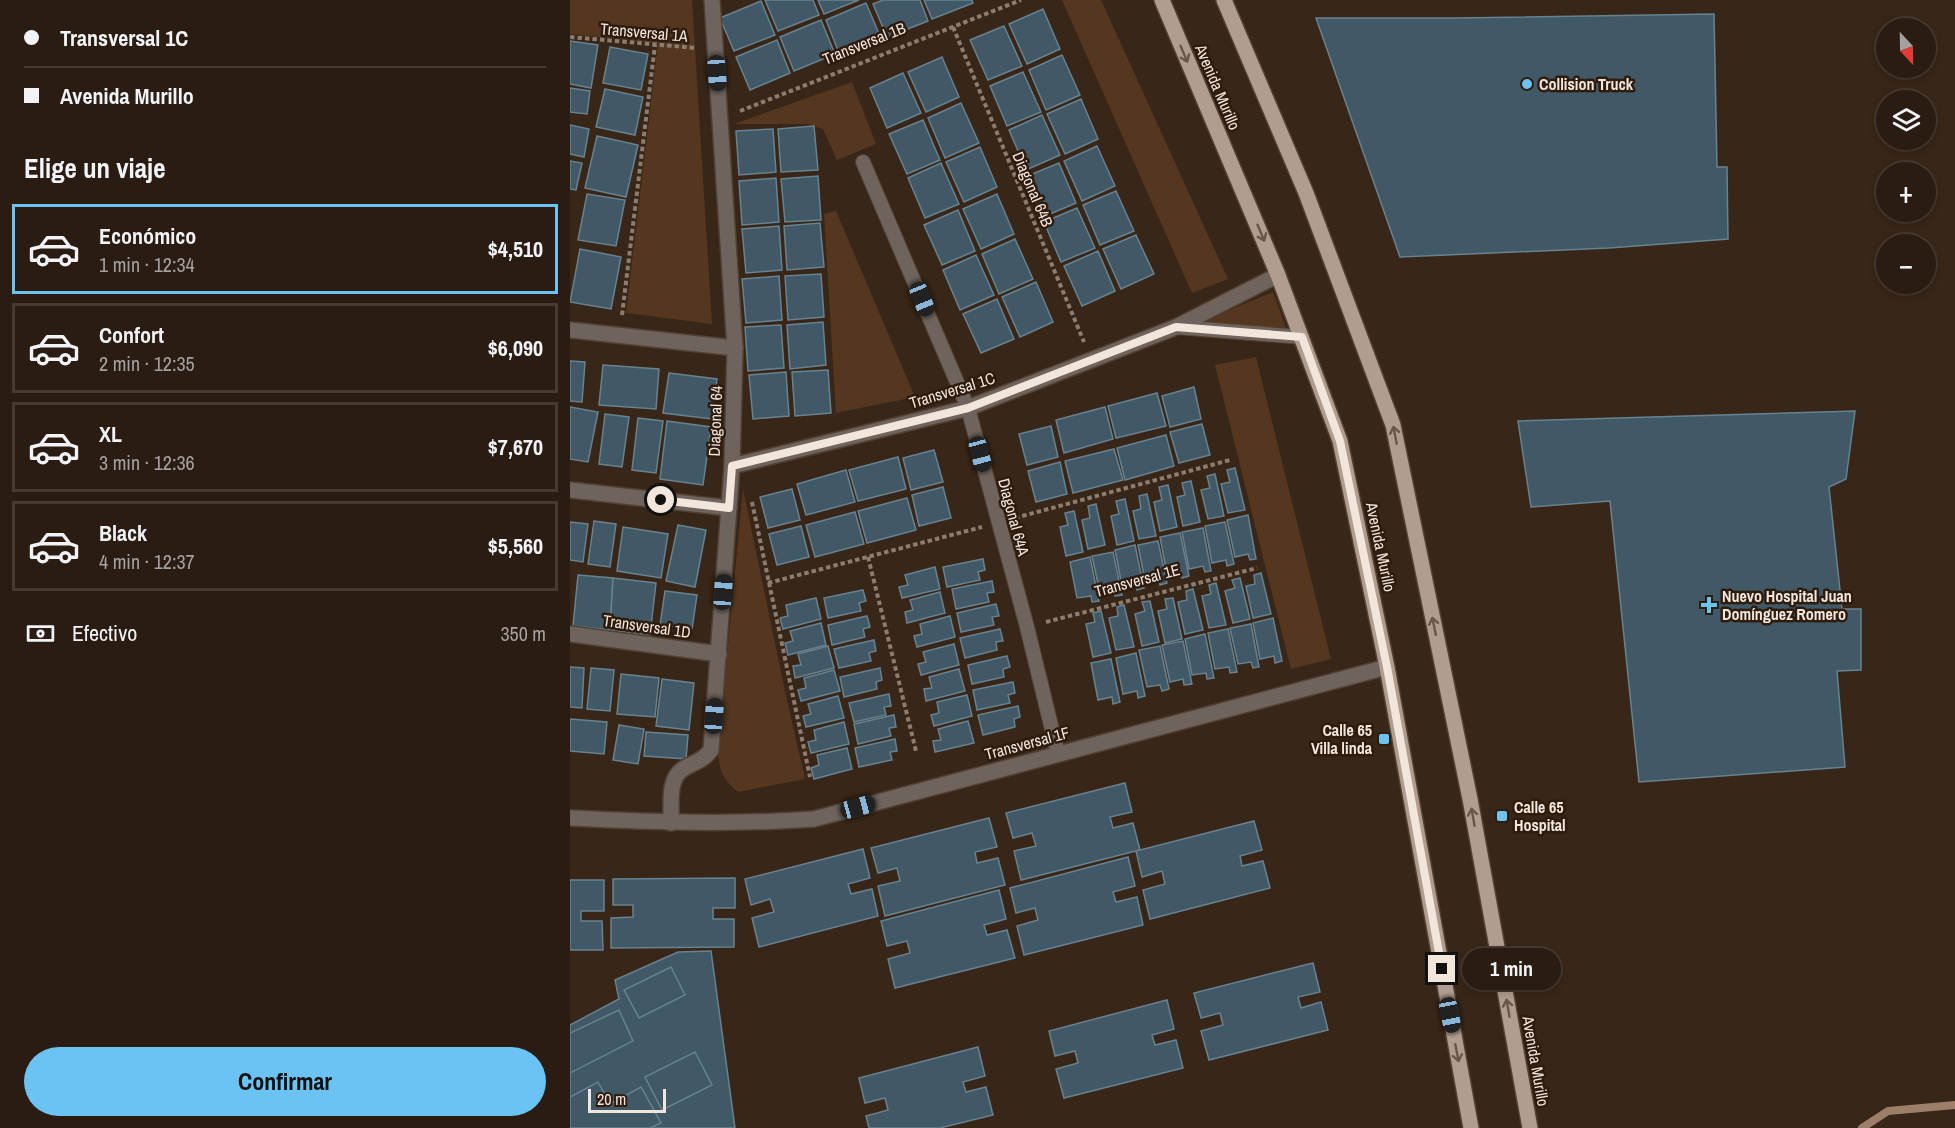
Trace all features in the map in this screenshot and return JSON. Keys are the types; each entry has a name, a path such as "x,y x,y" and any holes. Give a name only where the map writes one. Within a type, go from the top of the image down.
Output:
{"main road":[{"name":"Avenida Murillo","path":"1162,0 1278,275 1340,441 1387,667 1471,1128"},
{"name":"Avenida Murillo","path":"1224,0 1306,193 1394,425 1470,799 1530,1128"}],"street":[{"name":"Diagonal 64","path":"671,823 672,783 676,775 704,759 711,750 729,508 738,464 735,348 715,50 717,2"},
{"name":"Transversal 1C","path":"738,464 968,408 1176,327 1278,275"},
{"path":"570,330 735,348"},
{"path":"570,490 729,508"},
{"name":"Transversal 1D","path":"570,634 718,654"},
{"name":"Transversal 1F","path":"671,823 773,822 814,819 1387,667"},
{"path":"570,818 671,823"}],"lane":[{"name":"Diagonal 64A","path":"863,162 968,408 1027,627 1058,754"},
{"name":"Transversal 1C","path":"1176,327 1302,337"}],"path":[{"name":"Transversal 1B","path":"720,119 1021,0"},
{"name":"Diagonal 64B","path":"953,27 1091,359"},
{"name":"Transversal 1A","path":"570,37 715,50"},
{"path":"619,336 655,45"},
{"name":"Diagonal 64","path":"738,464 810,777"},
{"path":"868,557 916,751"},
{"name":"Transversal 1E","path":"1027,627 1257,568"}],"shaded area":[{"path":"570,0 692,0 712,324 626,313 658,43 570,34"},
{"path":"1062,0 1101,0 1228,279 1192,293"},
{"path":"852,82 876,144 837,160 823,129 807,124 734,124"},
{"path":"836,211 915,397 836,413 824,214"},
{"path":"1273,292 1286,328 1193,325"},
{"path":"1256,357 1331,659 1291,669 1215,365"},
{"path":"743,489 805,779 738,792 722,774 718,750"}],"building":[{"path":"765,0 813,0 819,15 778,31"},
{"path":"818,0 859,0 824,14"},
{"path":"883,0 920,0 928,21 887,37 873,4"},
{"path":"924,0 972,0 973,3 932,19"},
{"path":"761,1 775,35 734,51 720,18"},
{"path":"866,3 880,36 839,53 826,20"},
{"path":"1043,9 1060,49 1027,64 1009,24"},
{"name":"Collision Truck","path":"1714,14 1717,167 1727,167 1728,239 1609,248 1400,257 1316,18 1456,18"},
{"path":"821,20 835,54 794,71 780,37"},
{"path":"1004,26 1022,66 988,80 970,40"},
{"path":"777,40 790,73 750,90 736,57"},
{"path":"570,41 598,45 591,88 570,84"},
{"path":"610,47 648,54 641,90 603,83"},
{"path":"1062,55 1080,95 1046,110 1029,70"},
{"path":"942,57 959,97 926,112 908,72"},
{"path":"1023,72 1041,112 1007,126 990,86"},
{"path":"903,73 921,113 887,128 870,88"},
{"path":"570,88 590,91 587,114 570,112"},
{"path":"605,89 643,97 635,135 596,127"},
{"path":"1081,99 1098,139 1065,154 1047,114"},
{"path":"961,103 979,143 945,158 928,118"},
{"path":"1042,115 1060,155 1026,170 1009,130"},
{"path":"923,120 940,160 907,174 889,134"},
{"path":"570,125 589,129 584,157 570,154"},
{"path":"814,126 818,170 781,172 778,129"},
{"path":"773,129 776,172 739,175 736,131"},
{"path":"597,136 638,145 626,197 585,188"},
{"path":"1097,146 1115,186 1082,201 1064,161"},
{"path":"980,147 997,187 964,202 946,162"},
{"path":"570,161 582,163 576,190 570,189"},
{"path":"941,163 959,204 925,218 908,178"},
{"path":"1059,163 1076,203 1043,217 1025,177"},
{"path":"818,176 821,220 785,222 781,179"},
{"path":"776,178 779,222 742,225 739,181"},
{"path":"1116,191 1134,231 1100,245 1083,205"},
{"path":"587,194 625,200 616,246 578,240"},
{"path":"997,194 1014,234 981,249 963,209"},
{"path":"1077,208 1095,248 1061,262 1044,222"},
{"path":"958,210 975,251 942,265 924,225"},
{"path":"820,223 824,267 787,270 784,226"},
{"path":"779,226 782,270 746,273 742,229"},
{"path":"1136,235 1154,274 1121,289 1103,249"},
{"path":"1015,239 1033,279 999,294 982,254"},
{"path":"580,249 621,257 611,309 570,302"},
{"path":"1098,251 1115,291 1082,306 1064,266"},
{"path":"976,255 994,295 960,310 943,270"},
{"path":"821,274 824,317 788,320 785,276"},
{"path":"779,276 782,320 746,323 742,279"},
{"path":"1036,282 1053,322 1020,337 1002,297"},
{"path":"997,299 1014,339 981,353 963,314"},
{"path":"823,322 826,365 790,369 787,325"},
{"path":"781,325 784,368 748,371 745,327"},
{"path":"570,361 585,362 582,402 570,401"},
{"path":"603,365 659,369 656,409 599,405"},
{"path":"828,370 831,413 795,416 792,372"},
{"path":"786,372 789,416 753,419 749,375"},
{"path":"669,373 717,379 712,419 663,413"},
{"path":"1194,387 1201,419 1170,427 1162,396"},
{"path":"1157,393 1166,426 1116,438 1108,406"},
{"path":"570,407 598,412 588,462 570,459"},
{"path":"1105,407 1113,439 1064,453 1056,420"},
{"path":"1855,411 1846,479 1829,487 1842,609 1861,609 1861,670 1837,671 1845,767 1639,782 1610,501 1531,507 1518,421"},
{"path":"605,414 629,417 622,467 599,464"},
{"path":"638,418 663,421 656,473 632,470"},
{"path":"667,421 711,427 703,485 660,479"},
{"path":"1202,424 1210,455 1179,463 1170,432"},
{"path":"1051,426 1058,457 1027,465 1019,434"},
{"path":"1166,435 1174,466 1125,480 1117,448"},
{"path":"1114,449 1123,480 1073,493 1065,461"},
{"path":"934,450 943,482 911,490 903,458"},
{"path":"898,457 906,489 858,501 849,470"},
{"path":"1060,462 1067,494 1036,502 1028,471"},
{"path":"1235,468 1245,510 1228,513 1221,484 1230,482 1227,470"},
{"path":"846,470 855,502 806,515 797,484"},
{"path":"1215,474 1224,516 1208,519 1201,490 1210,488 1207,476"},
{"path":"1191,481 1200,522 1183,526 1177,497 1185,495 1182,483"},
{"path":"1168,485 1177,527 1160,531 1154,502 1162,500 1159,487"},
{"path":"943,487 951,518 919,526 912,495"},
{"path":"792,489 800,520 768,528 760,497"},
{"path":"1147,494 1156,536 1139,539 1133,511 1141,509 1139,496"},
{"path":"907,498 916,530 867,543 858,511"},
{"path":"1125,499 1134,541 1117,545 1111,516 1119,514 1116,501"},
{"path":"1096,504 1105,545 1088,549 1082,520 1090,518 1088,506"},
{"path":"1074,511 1083,552 1066,556 1060,527 1068,525 1065,513"},
{"path":"855,512 864,544 815,557 806,525"},
{"path":"1248,515 1256,559 1250,560 1248,554 1235,557 1227,520"},
{"path":"594,521 616,524 610,567 588,564"},
{"path":"570,522 588,524 583,562 570,560"},
{"path":"1225,522 1234,564 1227,566 1226,560 1212,563 1205,526"},
{"path":"678,525 706,530 695,587 666,581"},
{"path":"801,526 809,557 777,565 769,534"},
{"path":"623,527 668,534 661,578 617,571"},
{"path":"1203,528 1211,571 1205,572 1203,566 1189,569 1182,532"},
{"path":"1180,533 1189,576 1182,578 1181,571 1167,574 1160,537"},
{"path":"1158,541 1167,583 1160,585 1159,578 1145,581 1138,545"},
{"path":"1135,545 1144,588 1137,590 1136,583 1122,586 1115,550"},
{"path":"1113,552 1122,595 1115,596 1114,590 1100,593 1092,556"},
{"path":"1090,557 1099,601 1092,602 1091,596 1077,598 1070,562"},
{"path":"983,559 985,570 978,572 980,580 947,587 943,567"},
{"path":"935,567 940,589 902,598 899,587 908,585 905,575"},
{"path":"1261,573 1271,614 1253,618 1246,586 1255,584 1254,575"},
{"path":"578,575 613,578 610,630 573,626"},
{"path":"613,578 656,583 650,635 610,630"},
{"path":"1240,578 1250,619 1233,623 1225,591 1235,588 1232,580"},
{"path":"992,581 994,592 987,593 989,602 956,609 952,589"},
{"path":"1216,583 1226,625 1209,628 1202,596 1211,594 1209,585"},
{"path":"1193,589 1203,630 1185,634 1178,602 1187,600 1186,591"},
{"path":"863,590 866,601 859,603 861,611 828,618 824,598"},
{"path":"665,591 697,595 692,629 660,625"},
{"path":"940,592 945,613 907,623 905,612 913,610 910,600"},
{"path":"816,598 821,619 783,629 780,618 788,616 786,605"},
{"path":"1173,598 1182,639 1165,643 1158,611 1167,609 1165,599"},
{"path":"1150,601 1159,642 1142,646 1135,614 1145,611 1142,602"},
{"path":"996,604 999,616 992,617 994,625 961,632 957,613"},
{"path":"1124,605 1134,647 1116,650 1109,618 1118,616 1117,607"},
{"path":"1101,611 1111,653 1093,657 1086,624 1095,622 1093,613"},
{"path":"867,616 870,627 863,629 865,637 832,645 828,625"},
{"path":"950,616 955,637 917,647 914,636 922,634 920,624"},
{"path":"1273,618 1282,661 1275,663 1274,656 1260,659 1253,623"},
{"path":"821,623 826,645 788,655 785,643 793,641 790,631"},
{"path":"1251,624 1259,667 1253,668 1251,662 1238,664 1230,628"},
{"path":"1000,629 1003,641 996,642 997,650 965,658 960,638"},
{"path":"1228,629 1237,672 1230,673 1229,667 1215,669 1208,633"},
{"path":"1205,634 1214,678 1207,679 1206,673 1192,675 1185,639"},
{"path":"874,640 876,651 869,653 871,661 839,668 834,649"},
{"path":"1183,641 1192,684 1184,685 1183,679 1170,682 1162,645"},
{"path":"954,644 959,665 921,675 918,664 926,662 923,652"},
{"path":"828,646 834,668 795,678 793,666 801,665 798,654"},
{"path":"1160,646 1169,689 1162,691 1160,685 1147,687 1139,650"},
{"path":"1136,653 1145,696 1138,698 1137,691 1123,694 1116,658"},
{"path":"1007,656 1010,667 1003,669 1004,677 972,684 968,665"},
{"path":"1111,659 1120,702 1113,704 1112,697 1098,700 1091,663"},
{"path":"570,667 584,668 582,708 570,707"},
{"path":"591,668 614,670 610,711 587,709"},
{"path":"880,668 882,680 876,682 877,689 844,697 840,677"},
{"path":"959,669 965,691 926,701 924,689 932,688 929,677"},
{"path":"834,670 840,691 801,701 798,690 806,688 804,678"},
{"path":"621,674 659,678 655,717 617,714"},
{"path":"662,679 694,683 689,730 656,726"},
{"path":"1013,682 1015,693 1008,695 1010,703 977,710 973,690"},
{"path":"889,694 891,706 884,707 886,715 854,722 849,703"},
{"path":"967,695 972,716 934,726 931,715 939,713 937,702"},
{"path":"838,696 844,718 806,727 803,716 811,714 808,704"},
{"path":"1018,706 1020,717 1014,719 1015,727 983,735 978,715"},
{"path":"894,715 896,727 889,728 891,736 858,744 854,724"},
{"path":"570,719 607,722 604,754 570,751"},
{"path":"968,721 974,743 935,752 933,741 941,740 938,729"},
{"path":"844,722 849,744 811,753 808,742 816,740 814,730"},
{"path":"619,725 644,729 638,764 613,760"},
{"path":"646,732 688,735 686,759 644,756"},
{"path":"895,739 897,751 890,752 892,760 859,767 855,748"},
{"path":"847,748 852,769 814,779 811,768 819,765 817,755"},
{"path":"1125,783 1132,812 1110,817 1113,828 1133,823 1140,850 1021,880 1014,851 1036,846 1032,833 1013,838 1006,813"},
{"path":"989,818 997,847 975,852 977,863 998,858 1005,885 885,916 878,886 900,881 897,868 878,873 871,848"},
{"path":"1254,821 1262,850 1240,856 1242,866 1263,861 1270,888 1150,919 1143,890 1165,884 1162,871 1142,877 1136,851"},
{"path":"863,849 870,878 848,884 851,894 872,889 878,916 759,947 752,918 774,912 770,899 751,905 745,879"},
{"path":"1128,857 1135,886 1113,892 1116,902 1137,897 1143,925 1024,955 1017,926 1038,920 1035,908 1016,913 1010,888"},
{"path":"735,878 735,908 713,908 713,919 734,919 734,947 611,948 611,918 633,917 633,905 613,905 613,879"},
{"path":"570,880 604,880 604,911 581,911 581,921 602,921 603,950 570,950"},
{"path":"999,890 1006,919 984,925 987,935 1007,930 1015,958 895,988 888,959 910,953 907,941 887,946 881,921"},
{"path":"711,951 735,1128 570,1128 570,1025 619,999 615,980 678,952"},
{"path":"1313,963 1320,992 1298,997 1301,1008 1321,1002 1328,1030 1209,1060 1201,1031 1223,1025 1220,1013 1201,1018 1194,993"},
{"path":"671,967 685,995 639,1018 624,990"},
{"path":"1167,1000 1174,1029 1152,1035 1155,1045 1176,1040 1183,1068 1064,1098 1056,1069 1078,1063 1075,1051 1055,1056 1049,1031"},
{"path":"619,1010 633,1041 570,1073 570,1033"},
{"path":"978,1047 985,1076 963,1082 966,1092 986,1087 993,1115 940,1128 869,1128 866,1116 888,1110 885,1098 865,1103 859,1078"},
{"path":"695,1052 712,1085 662,1110 645,1077"},
{"path":"598,1082 610,1104 641,1087 661,1123 650,1128 570,1128 570,1097"}],"waterway":[{"path":"1862,1128 1888,1111 1955,1105"}],"place":[{"name":"Collision Truck","path":"1527,84"},
{"name":"Nuevo Hospital Juan Domínguez Romero","path":"1709,605"},
{"name":"Calle 65 Villa linda","path":"1384,739"},
{"name":"Calle 65 Hospital","path":"1502,816"}],"route":[{"path":"661,500 729,508 732,466 968,408 1176,327 1302,337 1340,441 1387,667 1442,969"}]}
